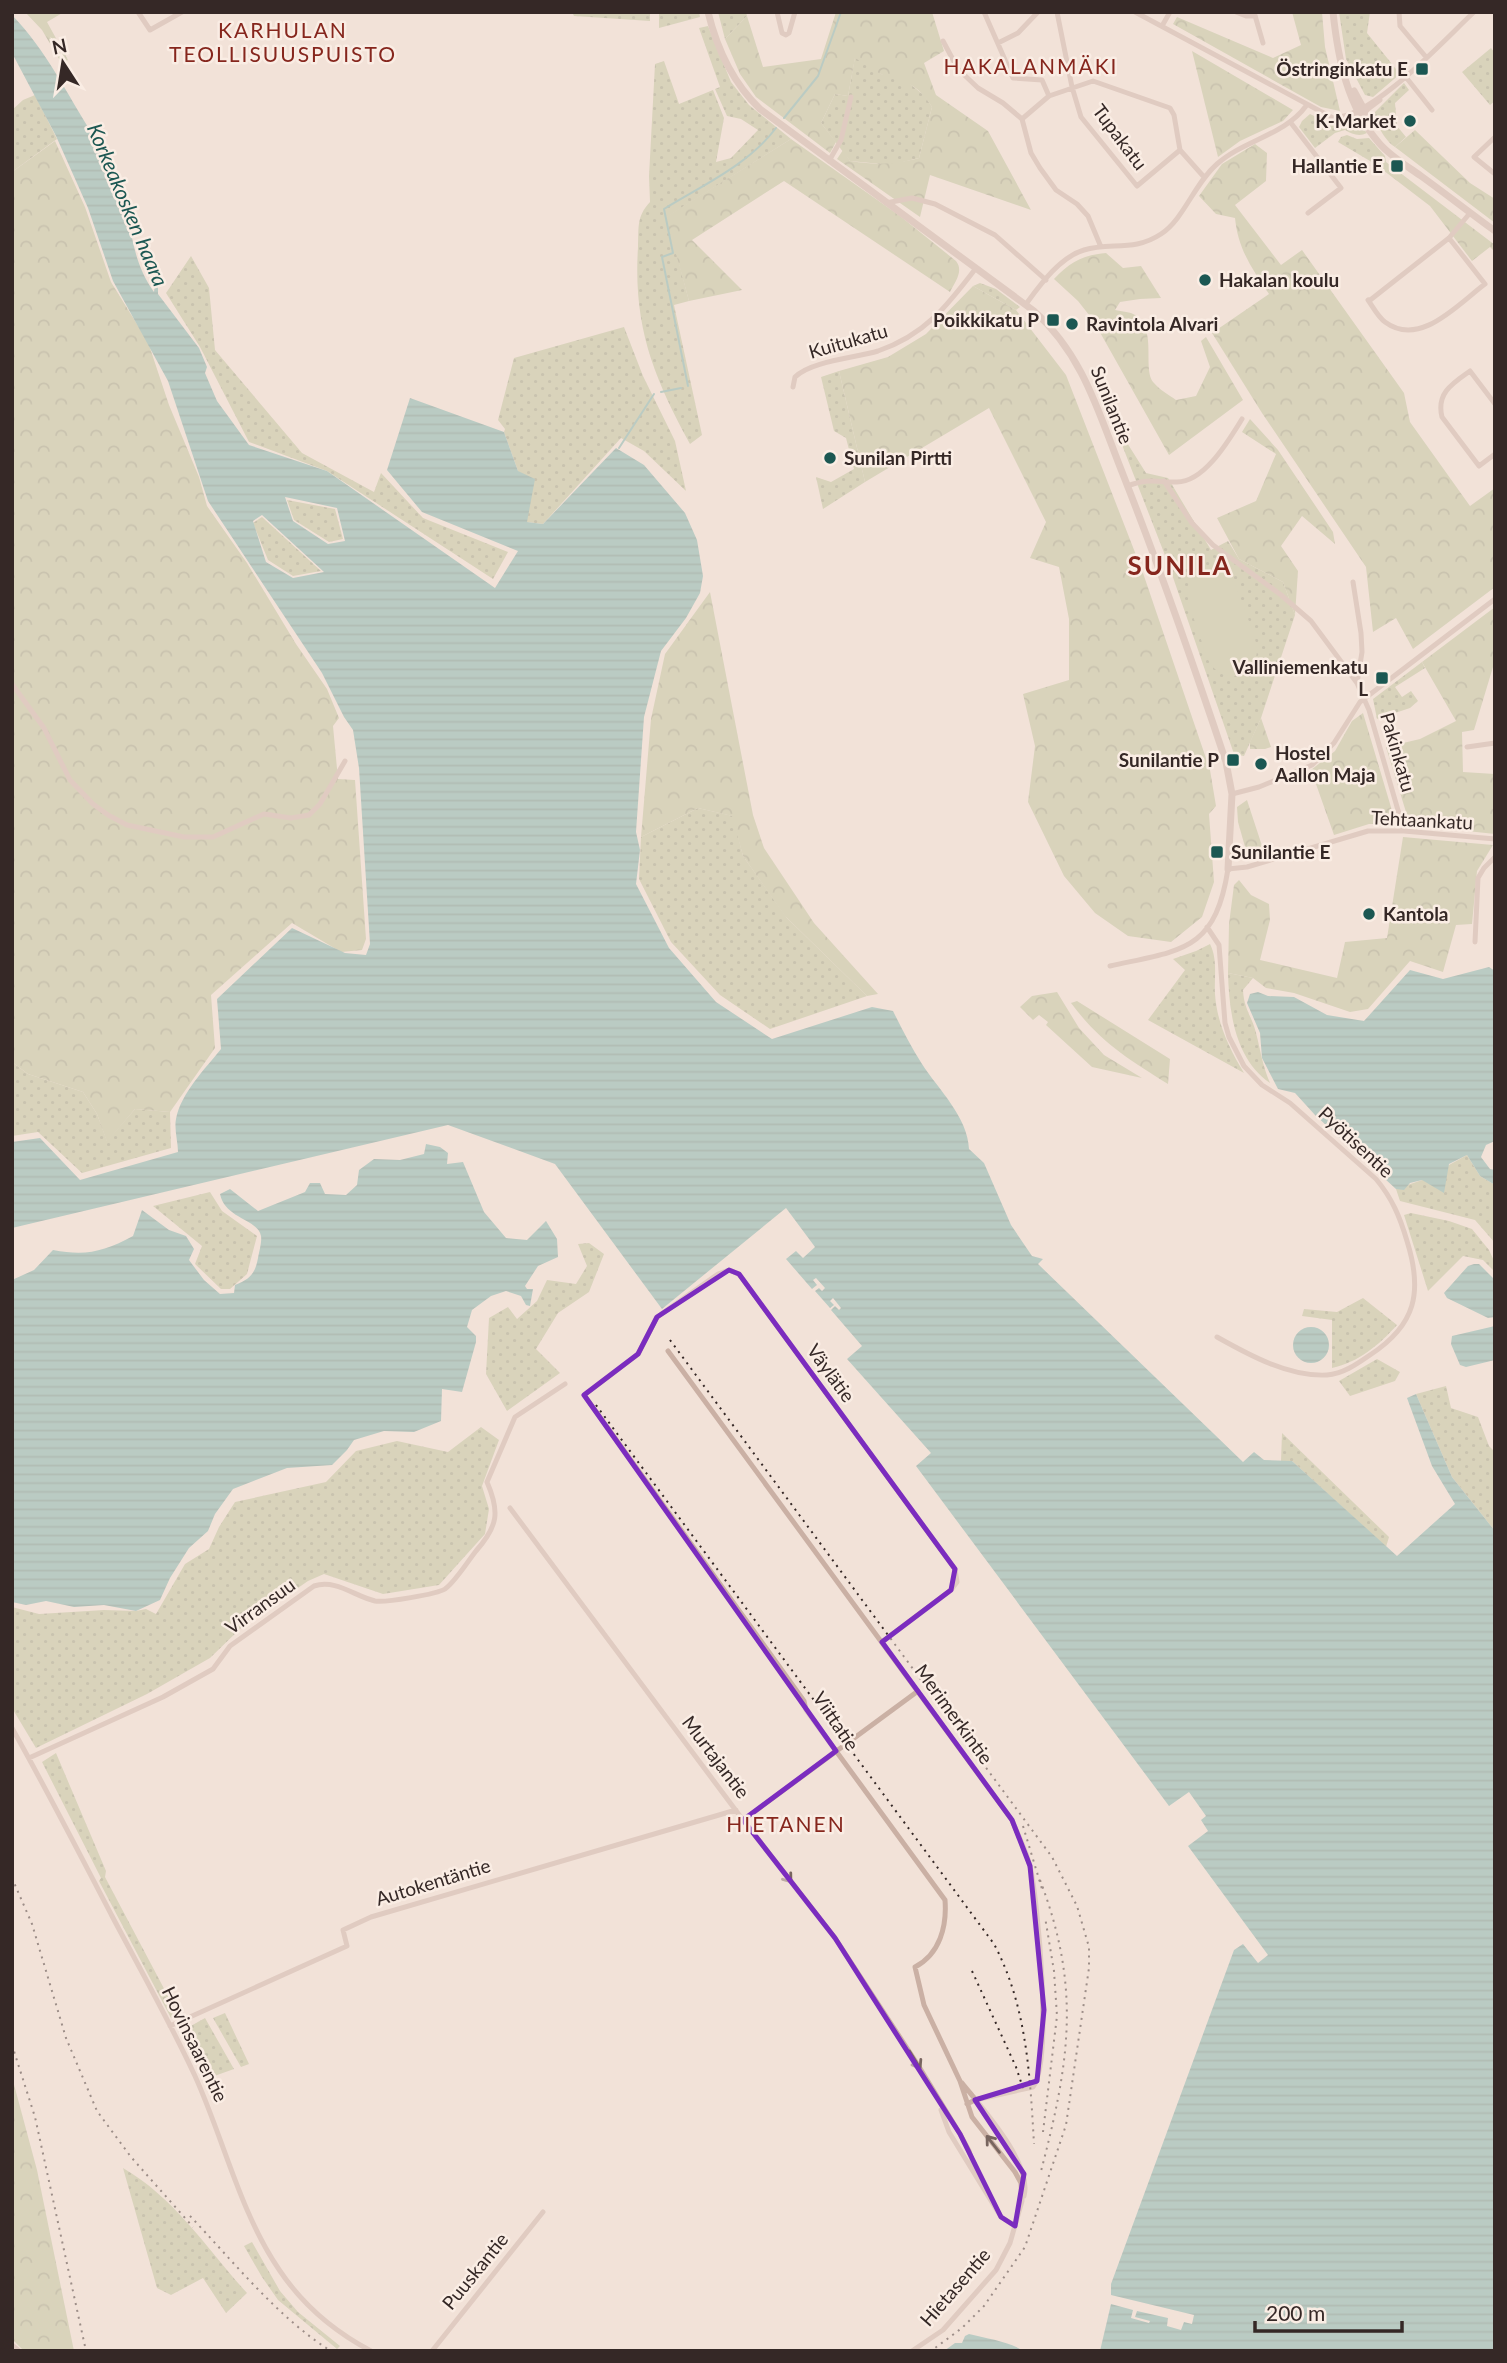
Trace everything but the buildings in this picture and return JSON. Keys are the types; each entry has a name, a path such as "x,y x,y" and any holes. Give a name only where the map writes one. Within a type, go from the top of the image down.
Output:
{"street":[{"path":"138,12 150,30 182,12"},
{"name":"Sunilantie","path":"708,12 720,50 737,83 753,103 1026,304 1054,330 1076,361 1159,566 1226,762 1232,794 1228,869"},
{"path":"778,12 782,33 786,35 795,12"},
{"path":"984,12 1013,78 1042,80 1049,96"},
{"path":"998,44 1017,33 1038,12"},
{"name":"Tupakatu","path":"1056,12 1081,117 1137,186 1180,150"},
{"path":"1135,12 1306,106 1333,118 1361,111 1382,97 1474,12"},
{"path":"1162,26 1170,12"},
{"path":"1236,12 1254,14 1263,43"},
{"path":"1333,12 1339,55 1361,111 1383,141 1396,158 1495,231"},
{"path":"1399,12 1400,26 1426,57"},
{"path":"943,41 958,69 978,88 1003,103 1022,119 1031,153 1040,169 1056,190 1088,216 1101,247"},
{"path":"1405,76 1432,110"},
{"path":"1022,119 1049,96 1093,81 1170,108 1174,115 1180,150 1204,177"},
{"path":"829,161 841,140 851,97"},
{"path":"1026,304 1062,263 1075,254 1101,247 1135,246 1162,233 1177,220 1204,177 1218,163 1241,146 1291,123 1306,106"},
{"path":"1291,123 1341,188 1308,213"},
{"path":"1495,137 1474,157 1495,174"},
{"path":"886,202 912,198 935,204 995,235 1046,280"},
{"path":"1449,239 1485,284 1431,324 1420,329 1408,331 1383,320 1368,301 1449,239 1470,213"},
{"name":"Kuitukatu","path":"793,387 795,377 806,370 876,351 916,334 948,304 976,268"},
{"path":"1495,404 1470,370 1449,385 1440,407 1442,417 1479,466 1495,454"},
{"path":"1128,486 1149,479 1177,482 1192,479 1224,447 1242,419"},
{"name":"Pakinkatu","path":"1164,481 1192,523 1213,545 1311,621 1357,683 1365,698 1404,831"},
{"path":"1353,582 1362,633 1357,683"},
{"path":"1232,794 1259,788 1312,765 1326,753 1354,708 1365,698 1495,599"},
{"path":"12,684 44,728 70,780 107,815 127,825 184,836 213,836 264,814 291,818 309,815 320,804 345,761"},
{"path":"1467,747 1495,744"},
{"name":"Tehtaankatu","path":"1228,869 1247,867 1368,831 1404,831 1495,839"},
{"path":"1475,942 1478,878 1495,857"},
{"path":"1110,965 1187,947 1207,928 1222,900 1228,869"},
{"name":"Pyötisentie","path":"1207,928 1219,945 1225,1023 1240,1060 1262,1085 1290,1103 1381,1185 1395,1206 1416,1273 1412,1306 1401,1329 1377,1350 1342,1371 1325,1375 1292,1371 1217,1337"},
{"name":"Väylätie","path":"584,1395 638,1354 657,1317 718,1274 729,1270 739,1274 956,1569 957,1582 951,1590 882,1642"},
{"name":"Merimerkintie","path":"668,1351 1012,1820 1030,1866 1032,1879 1044,2010 1043,2053 1038,2081 1033,2087 967,2104"},
{"name":"Virransuu","path":"29,1758 163,1697 213,1668 230,1646 314,1586 325,1583 376,1601 389,1602 444,1589 490,1535 496,1515 495,1501 487,1482 515,1417 565,1384"},
{"name":"Viittatie","path":"584,1395 804,1701 806,1710 945,1900 943,1934 926,1962 915,1967 924,2005 960,2081 972,2117 1021,2183 1022,2201"},
{"name":"Murtajantie","path":"510,1508 743,1820 835,1938 918,2065 937,2099"},
{"path":"743,1820 918,1691"},
{"name":"Hovinsaarentie","path":"12,1728 196,2078 251,2218 269,2255 309,2306 348,2338 371,2351"},
{"name":"Autokentäntie","path":"170,2026 347,1946 343,1930 371,1917 736,1810"},
{"name":"Viittatie","path":"960,2081 997,2124 1024,2174 1026,2187 1016,2226"},
{"path":"937,2099 949,2132 1001,2217 1016,2226"},
{"path":"937,2099 969,2151 979,2181"},
{"name":"Puuskantie","path":"432,2351 543,2211"},
{"name":"Hietasentie","path":"912,2351 943,2329 996,2270 1016,2226"},
{"path":"12,2345 19,2351"}],"highlighted area":[{"path":"729,1270 739,1274 955,1569 951,1590 882,1642 1012,1820 1030,1866 1044,2010 1037,2081 975,2100 1024,2174 1015,2226 1001,2217 960,2134 835,1938 743,1820 836,1751 584,1395 638,1354 657,1317"}],"green space":[{"path":"25,12 64,12 47,22 68,60 62,64 42,30"},
{"path":"572,12 650,12 650,21 574,16"},
{"path":"659,12 699,12 700,17 659,28"},
{"path":"718,12 746,12 747,16 725,39"},
{"path":"836,12 932,12 944,51 924,63 936,95 988,131 1031,210 930,175 920,217 837,159 843,150 850,161 877,164 919,158 932,107 911,85 879,73 855,58 848,96 835,94 821,123 836,142 830,153 756,97 740,74 725,39 747,16 763,67 821,59"},
{"path":"1292,12 1322,12 1325,47 1340,111 1321,107 1173,24 1177,17 1273,58 1301,45"},
{"path":"1339,12 1370,12 1367,33 1400,74 1373,97 1365,95 1346,59"},
{"path":"708,26 731,82 749,105 791,139 667,217 689,301 674,305 702,435 690,444 656,373 642,326 637,275 639,228 642,213 650,202 655,64 664,61 679,104 713,90 724,118 716,162 731,158 758,130 741,119 727,116 715,89 720,87 699,28"},
{"path":"1491,48 1495,53 1495,101 1490,105 1462,72"},
{"path":"1192,51 1293,110 1283,121 1240,141 1218,157"},
{"path":"855,57 881,74 904,79 925,96 932,107 919,158 891,165 850,161 821,123 835,94 848,96"},
{"path":"1404,83 1409,90 1395,103 1397,126 1406,137 1395,147 1383,134 1374,113"},
{"path":"35,95 57,139 12,172 12,110 23,100"},
{"path":"1310,114 1329,123 1359,124 1367,133 1356,135 1345,130 1335,133 1315,148 1299,127"},
{"path":"1415,130 1470,183 1495,199 1495,223 1395,147"},
{"path":"1347,135 1357,139 1369,138 1385,156 1386,162 1375,164 1338,142 1341,137"},
{"path":"791,139 900,216 956,261 959,273 950,292 784,181 692,240 742,290 689,301 666,217"},
{"path":"55,141 85,207 111,282 148,342 169,405 199,477 207,506 247,563 327,689 339,718 333,726 338,779 355,780 366,939 362,950 341,952 292,923 211,995 215,1048 170,1112 135,1109 107,1142 97,1114 83,1092 28,1074 12,1062 12,172"},
{"path":"1255,144 1267,153 1266,181 1235,205 1281,265 1302,250 1404,393 1410,422 1470,506 1495,488 1495,587 1413,649 1396,618 1373,632 1366,567 1262,413 1212,333 1269,294 1243,249 1235,218 1216,214 1199,196 1222,164"},
{"path":"1386,162 1495,245 1495,252 1490,247 1472,261 1430,206 1375,164"},
{"path":"1106,253 1123,268 1141,266 1161,298 1120,302 1115,310 1131,313 1140,319 1145,327 1150,376 1154,383 1176,400 1196,396 1210,367 1201,341 1206,337 1243,400 1169,455 1093,320 1078,301 1054,279 1077,260"},
{"path":"191,256 209,288 215,350 302,453 374,492 381,473 423,518 508,552 493,579 327,471 249,442 200,347 166,293"},
{"path":"980,283 996,289 1020,307 1016,310 973,286"},
{"path":"973,286 1016,310 1066,375 1143,573 1210,770 1216,806 1209,814 1214,882 1202,917 1171,942 1128,936 1095,913 1064,876 1028,802 1035,746 1023,694 1069,680 1069,619 1059,567 1030,558 1046,522 989,408 865,482 839,371 888,357 926,334"},
{"path":"624,327 643,376 675,441 686,491 644,451 621,438 543,524 527,522 518,471 505,429 498,420 514,358"},
{"path":"839,371 865,482 823,509 816,477 831,482 854,469 846,438 834,431 821,377"},
{"path":"1103,396 1119,430 1146,473 1168,478 1211,550 1228,541 1239,559 1283,582 1295,615 1261,718 1244,756 1234,754 1168,563"},
{"path":"1250,419 1278,450 1333,532 1335,544 1302,516 1281,546 1298,571 1295,615 1283,582 1239,559 1217,518 1256,501 1276,454 1242,432"},
{"path":"287,500 335,509 343,539 329,542 294,520"},
{"path":"262,517 321,571 293,576 268,560 253,523"},
{"path":"1216,570 1230,578 1236,586 1257,648 1251,666 1235,676 1222,674 1210,662 1188,600 1189,583 1194,577"},
{"path":"710,592 753,815 764,848 814,923 878,994 867,996 785,916 743,856 732,816 698,808 641,837 651,719 665,654"},
{"path":"1495,607 1495,667 1474,730 1462,732 1463,772 1495,774 1495,834 1410,825 1386,747 1420,739 1456,721 1422,662"},
{"path":"1422,662 1425,668 1395,687 1402,697 1411,691 1418,701 1410,708 1377,719 1373,699"},
{"path":"1363,713 1396,824 1369,824 1334,835 1311,770 1335,751 1352,721"},
{"path":"1261,718 1271,747 1250,749 1250,742"},
{"path":"1247,800 1265,855 1249,861 1238,822 1237,807"},
{"path":"698,808 733,816 743,856 787,918 867,996 770,1029 720,995 671,942 639,879 641,837"},
{"path":"1403,837 1493,845 1477,871 1472,924 1456,925 1443,972 1410,961 1368,1009 1350,1012 1294,993 1266,988 1253,978 1228,973 1229,924 1234,885 1239,880 1251,895 1269,904 1270,920 1260,960 1337,978 1345,942 1387,938"},
{"path":"1210,944 1215,962 1218,1015 1229,1045 1244,1073 1148,1020 1185,970 1173,959"},
{"path":"1228,973 1253,978 1243,990 1244,997 1270,1083 1249,1061 1236,1034"},
{"path":"1057,992 1079,1028 1104,1055 1142,1078 1092,1067 1046,1025 1048,1022 1039,1015 1033,1020 1020,1007 1032,996"},
{"path":"1077,1001 1170,1059 1168,1084 1127,1058 1093,1029 1071,1003"},
{"path":"12,1062 28,1074 83,1092 97,1114 107,1141 135,1109 170,1112 171,1148 82,1173 38,1132 12,1136"},
{"path":"1467,1155 1480,1176 1495,1185 1495,1243 1475,1220 1400,1201 1396,1189 1422,1180"},
{"path":"210,1192 222,1211 257,1236 247,1274 230,1289 221,1289 195,1264 202,1246 153,1206"},
{"path":"1411,1213 1472,1229 1489,1250 1495,1263 1495,1272 1483,1260 1463,1256 1428,1291 1404,1215"},
{"path":"589,1243 604,1254 589,1292 558,1313 536,1349 560,1373 507,1411 486,1374 489,1318 508,1307 517,1319 537,1301 547,1280 576,1284 587,1266 578,1244"},
{"path":"1363,1298 1397,1325 1368,1352 1351,1362 1332,1368 1332,1320 1302,1316 1304,1309 1337,1312"},
{"path":"1377,1359 1400,1372 1395,1381 1350,1396 1339,1381"},
{"path":"1446,1386 1451,1408 1478,1417 1489,1446 1495,1452 1495,1531 1452,1477 1416,1394"},
{"path":"481,1427 499,1440 482,1486 489,1509 485,1534 439,1585 383,1594 324,1574 308,1581 243,1626 210,1658 147,1694 36,1748 12,1708 12,1607 39,1614 146,1609 156,1614 185,1564 209,1549 235,1502 326,1482 356,1451 397,1441 448,1452"},
{"path":"1282,1433 1389,1537 1386,1547 1292,1461 1281,1461"},
{"path":"56,1753 106,1871 105,1877 178,2015 171,2018 99,1881 101,1878 42,1762"},
{"path":"225,2013 249,2064 241,2067 213,2018"},
{"path":"205,2018 234,2069 206,2079 180,2032"},
{"path":"12,2077 37,2170 74,2351 24,2351 12,2339"},
{"path":"123,2168 142,2180 175,2209 247,2293 226,2313 203,2278 171,2295 157,2288"},
{"path":"252,2242 280,2291 298,2312 340,2346 337,2349 278,2300 244,2246"}],"water":[{"path":"12,15 46,58 113,165 123,191 135,249 145,278 154,292 155,284 158,284 158,294 199,348 207,367 205,373 217,401 249,445 327,471 495,588 518,551 422,512 387,470 410,398 504,432 518,471 535,479 527,522 543,524 616,448 644,465 685,513 697,540 703,576 700,593 686,618 661,651 644,717 636,832 640,850 636,884 669,948 716,1002 772,1039 872,1007 893,1011 918,1058 958,1115 969,1149 984,1163 1011,1225 1032,1256 1043,1259 1038,1264 1243,1462 1254,1452 1264,1460 1292,1461 1397,1556 1455,1504 1432,1466 1407,1398 1416,1394 1452,1477 1495,1531 1495,2351 1100,2351 1111,2304 1133,2310 1131,2318 1149,2323 1150,2321 1135,2317 1137,2311 1168,2318 1167,2326 1181,2330 1184,2322 1192,2324 1194,2315 1111,2295 1111,2284 1234,1950 1243,1944 1258,1963 1268,1955 1188,1846 1208,1831 1201,1820 1206,1816 1189,1792 1169,1806 916,1466 931,1453 847,1359 862,1346 831,1310 835,1306 839,1310 841,1308 833,1298 830,1301 834,1305 830,1308 815,1291 825,1288 816,1278 813,1280 817,1285 812,1289 786,1259 796,1251 803,1258 815,1247 786,1208 662,1309 555,1164 448,1125 12,1228 12,1142 40,1138 80,1180 178,1152 176,1123 179,1109 194,1082 221,1049 217,999 292,928 345,953 366,955 370,944 359,768 353,730 322,673 208,501 168,381 113,281 88,208 56,136 12,53","holes":["285,497 337,508 345,541 328,544 293,521","262,515 324,572 293,578 266,562 253,521"]},
{"path":"1489,967 1495,971 1495,1141 1486,1145 1481,1157 1490,1169 1495,1170 1495,1185 1480,1176 1467,1155 1449,1164 1444,1193 1422,1180 1410,1183 1404,1190 1396,1189 1315,1115 1295,1093 1278,1089 1262,1058 1260,1033 1247,1003 1250,994 1258,992 1268,996 1294,997 1327,1015 1364,1021 1410,970 1443,979"},
{"path":"426,1144 440,1147 448,1153 447,1164 463,1162 484,1212 506,1238 527,1240 546,1221 557,1239 558,1257 538,1266 525,1286 527,1289 533,1289 530,1306 526,1305 521,1296 506,1291 491,1296 472,1310 467,1327 476,1336 476,1342 462,1392 442,1389 441,1421 414,1432 384,1431 354,1440 332,1465 287,1468 233,1489 215,1514 208,1531 189,1548 160,1600 136,1611 104,1605 74,1607 46,1601 26,1605 12,1602 12,1280 34,1270 53,1250 75,1253 94,1251 133,1236 142,1210 169,1230 186,1236 194,1249 189,1260 204,1280 220,1294 234,1293 235,1285 248,1278 255,1268 261,1236 259,1230 228,1209 220,1194 230,1189 258,1211 305,1192 310,1183 320,1183 325,1194 346,1195 357,1185 359,1170 374,1159 400,1160 424,1154"},
{"path":"1479,1264 1495,1280 1495,1317 1488,1318 1447,1298 1444,1293 1468,1266"},
{"path":"1495,1326 1495,1360 1466,1367 1460,1365 1451,1344 1452,1336"},
{"path":"1311,1327 1324,1332 1329,1345 1324,1358 1311,1363 1298,1358 1293,1345 1298,1332"},
{"path":"969,2334 1024,2351 944,2351 955,2343 962,2343"}],"waterway":[{"path":"784,118 818,76 841,12"},
{"path":"688,386 662,257 673,253 664,209 739,164 776,128"},
{"path":"661,392 681,388"},
{"path":"619,448 654,394"}],"railway":[{"path":"670,1340 1052,1857 1077,1906 1089,1947 1089,1968 1066,2125 1025,2247 984,2306 962,2328 931,2351"},
{"path":"596,1405 994,1944 1014,1992 1020,2017 1028,2067 1034,2144"},
{"path":"1023,1826 1042,1889"},
{"path":"12,1878 32,1924 66,2038 97,2111 131,2157 193,2227"},
{"path":"1040,1880 1062,1957 1067,2027 1058,2098 1040,2175"},
{"path":"1043,2132 1057,2016 1054,1971 1045,1917"},
{"path":"972,1971 1016,2067 1024,2091"},
{"path":"12,2045 35,2117 86,2351"},
{"path":"190,2216 275,2306 331,2351"}],"place":[{"name":"Östringinkatu E","path":"1422,69"},
{"name":"K-Market","path":"1410,121"},
{"name":"Hallantie E","path":"1397,166"},
{"name":"Hakalan koulu","path":"1205,280"},
{"name":"Poikkikatu P","path":"1053,320"},
{"name":"Ravintola Alvari","path":"1072,324"},
{"name":"Sunilan Pirtti","path":"830,458"},
{"name":"Valliniemenkatu L","path":"1382,678"},
{"name":"Sunilantie P","path":"1233,760"},
{"name":"Hostel Aallon Maja","path":"1261,764"},
{"name":"Sunilantie E","path":"1217,852"},
{"name":"Kantola","path":"1369,914"}],"district":[{"name":"KARHULAN TEOLLISUUSPUISTO","path":"283,43"},
{"name":"HAKALANMÄKI","path":"1031,67"},
{"name":"SUNILA","path":"1180,566"},
{"name":"HIETANEN","path":"786,1825"}],"water label":[{"name":"Korkeakosken haara","path":"127,205"}]}
